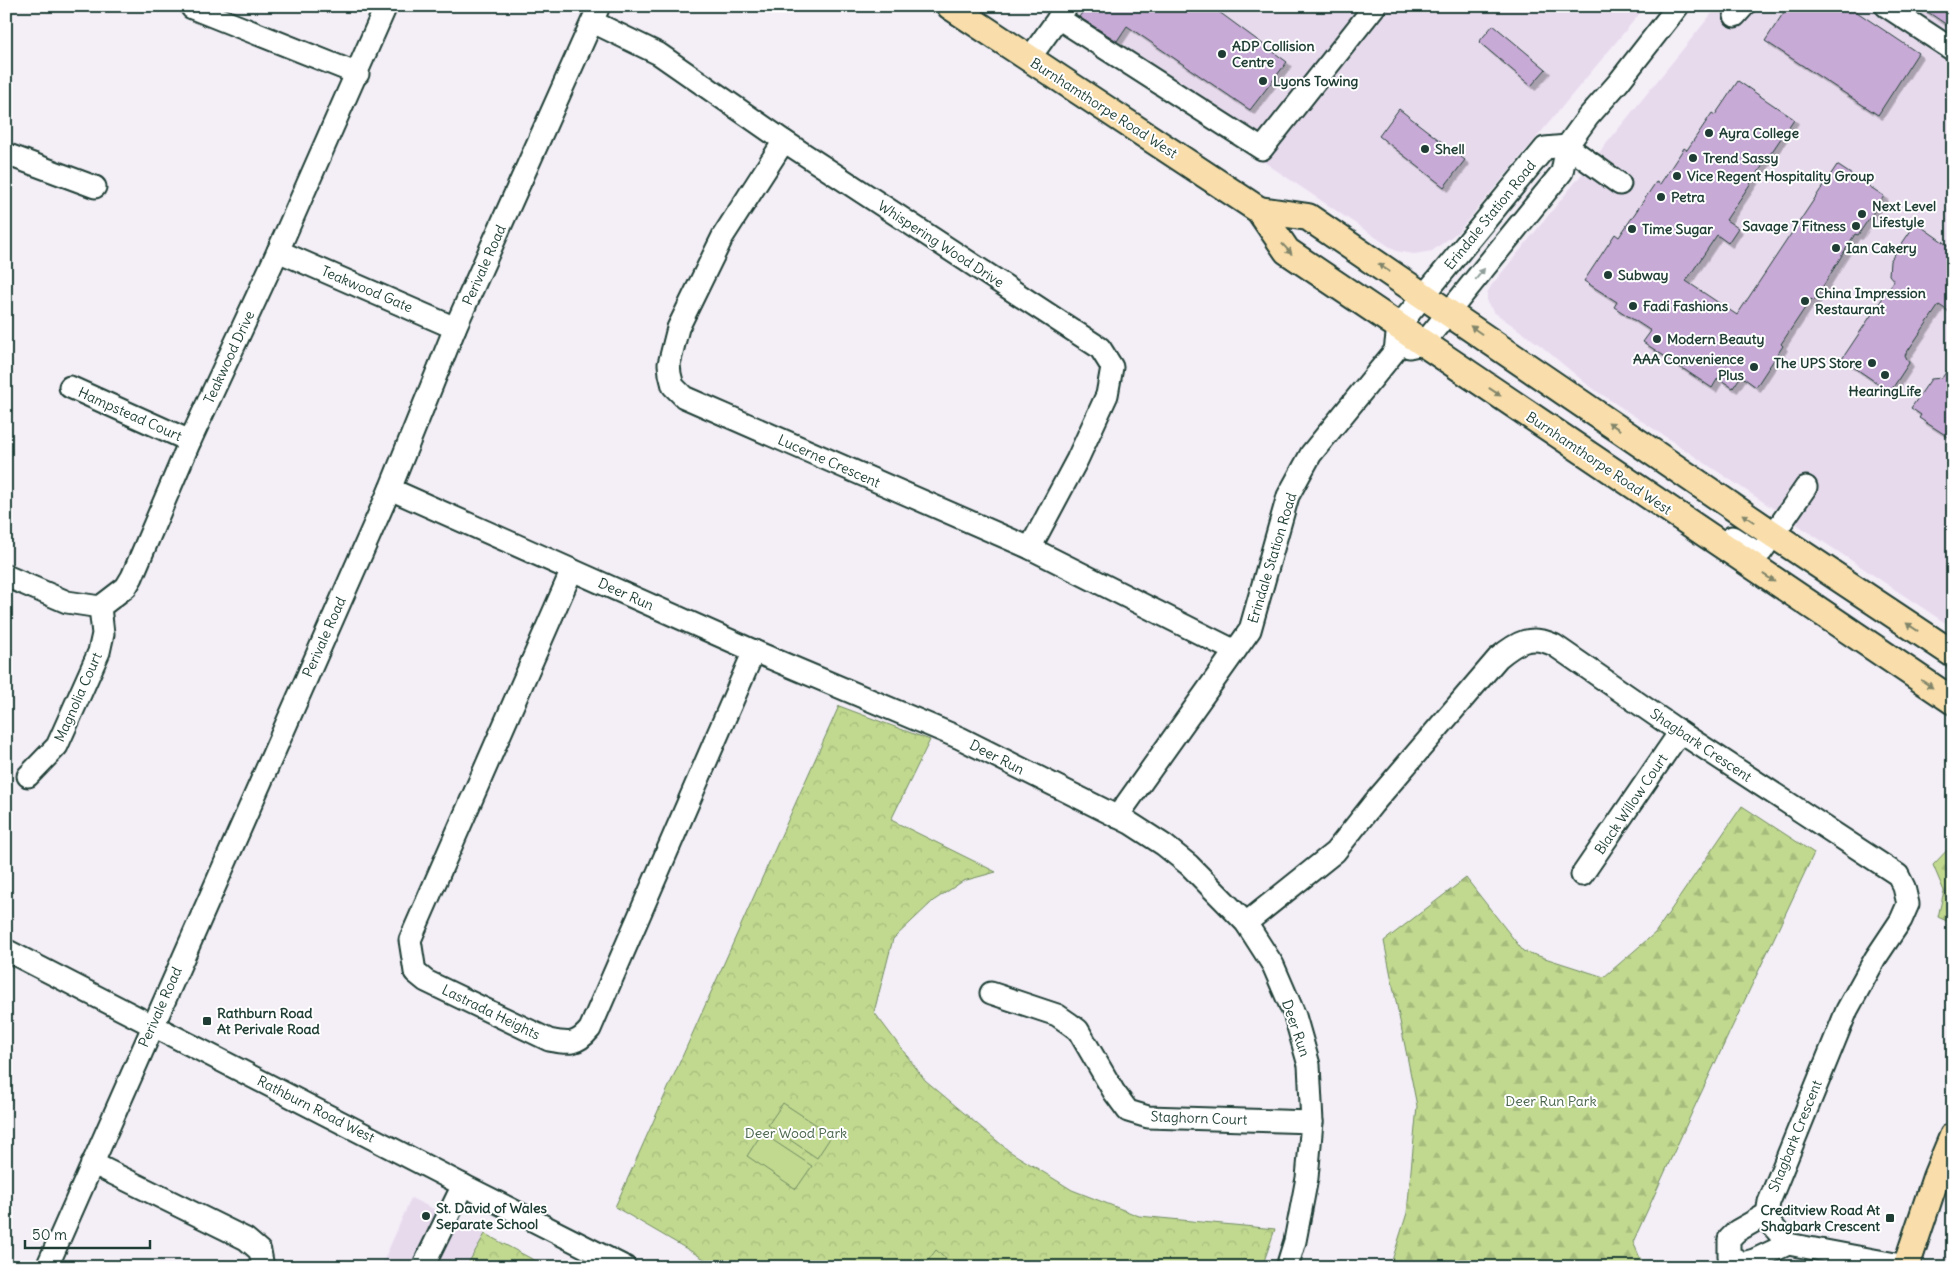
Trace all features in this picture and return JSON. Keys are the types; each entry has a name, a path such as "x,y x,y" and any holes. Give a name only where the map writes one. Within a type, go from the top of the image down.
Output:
{"main road":[{"name":"Burnhamthorpe Road West","path":"950,6 1259,210 1287,251 1396,339 1424,344 1953,701"},
{"name":"Burnhamthorpe Road West","path":"1259,210 1308,217 1774,535 1953,654"},
{"path":"1906,1267 1936,1177 1953,1136"}],"street":[{"name":"Teakwood Drive","path":"100,607 126,587 132,577 190,441 358,74 386,6"},
{"path":"1030,59 1062,12 1262,148 1375,6"},
{"name":"Erindale Station Road","path":"1424,344 1562,172 1567,146 1588,117 1618,83 1678,6"},
{"path":"1886,6 1953,50"},
{"path":"192,8 358,74"},
{"name":"Whispering Wood Drive","path":"596,14 658,54 784,141 1100,348 1112,367 1107,395 1078,460 1030,548"},
{"name":"Perivale Road","path":"47,1267 152,1025 390,489 456,328 596,14"},
{"name":"Lucerne Crescent","path":"784,141 722,236 678,328 669,364 673,386 684,397 1030,548 1235,651"},
{"path":"1567,146 1620,184"},
{"name":"Erindale Station Road","path":"1117,817 1250,630 1288,496 1312,454 1396,339 1424,295 1545,148 1567,146"},
{"path":"6,154 95,187"},
{"name":"Teakwood Gate","path":"278,251 456,328"},
{"name":"Hampstead Court","path":"70,387 190,441"},
{"path":"1670,511 1691,509 1756,552 1762,551 1806,487"},
{"name":"Deer Run","path":"390,489 754,652 960,738 1117,817 1164,845 1213,888 1246,923 1272,966 1295,1016 1309,1065 1312,1122 1306,1178 1287,1267"},
{"name":"Lastrada Heights","path":"572,570 410,940 415,972 426,981 549,1040 567,1043 581,1040 590,1029 754,652"},
{"path":"6,576 67,602 100,607"},
{"name":"Magnolia Court","path":"28,776 57,746 99,652 102,634 100,607"},
{"name":"Shagbark Crescent","path":"1246,923 1335,852 1373,804 1498,658 1512,646 1529,640 1541,639 1554,645 1680,732 1898,875 1907,897 1908,904 1901,920 1875,959 1847,1010 1769,1202 1767,1214"},
{"name":"Black Willow Court","path":"1582,876 1680,732"},
{"name":"Rathburn Road West","path":"6,950 626,1267"},
{"name":"Staghorn Court","path":"991,993 1057,1015 1078,1030 1114,1092 1128,1111 1148,1117 1312,1122"},
{"path":"92,1163 246,1240 260,1251 263,1267"},
{"path":"422,1267 463,1185"},
{"path":"1788,1244 1771,1224 1767,1214 1737,1231 1729,1239 1729,1256 1743,1263 1754,1260 1788,1244 1906,1267"}],"shaded area":[{"path":"1033,6 1646,6 1458,232 1432,251 1414,254 1396,251"},
{"path":"1718,6 1953,6 1953,628 1589,386 1540,345 1495,313 1487,303 1487,293 1491,286"},
{"name":"St. David of Wales Separate School","path":"411,1198 485,1234 466,1267 381,1267"},
{"path":"1953,1223 1953,1267 1942,1267"}],"green space":[{"name":"Deer Wood Park","path":"839,706 930,740 891,820 996,872 963,881 933,901 893,939 874,1012 925,1080 1009,1151 1072,1190 1139,1216 1275,1229 1262,1267 718,1267 615,1207"},
{"name":"Deer Run Park","path":"1742,806 1814,853 1633,1242 1644,1267 1390,1267 1407,1213 1417,1106 1384,941 1466,878 1523,951 1604,977 1655,933"},
{"path":"1953,844 1953,924 1938,917 1944,891 1933,865"},
{"path":"783,1103 832,1135 817,1158 768,1125"},
{"path":"762,1133 812,1166 796,1189 747,1156"},
{"path":"485,1234 547,1267 466,1267"},
{"path":"936,1250 957,1267 923,1267"}],"building":[{"name":"ADP Collision Centre","path":"1087,6 1211,6 1287,62 1250,110 1127,26 1117,41 1079,17"},
{"path":"1788,6 1848,6 1918,53 1878,115 1765,41"},
{"path":"1919,6 1953,6 1953,29"},
{"path":"1493,25 1546,69 1531,86 1479,42"},
{"path":"1738,81 1794,119 1726,220 1738,228 1728,243 1717,235 1686,281 1737,315 1837,165 1884,196 1858,235 1855,234 1814,301 1811,299 1781,344 1783,346 1756,387 1741,376 1733,388 1718,378 1712,388 1643,342 1651,331 1614,307 1617,302 1584,281 1615,234 1619,237 1656,182 1660,184 1684,148 1687,150 1712,113 1715,115"},
{"path":"1399,109 1465,160 1444,187 1379,136"},
{"path":"1916,223 1953,249 1953,314 1939,305 1905,355 1909,363 1890,392 1842,359 1894,281 1889,275 1890,261"},
{"path":"1953,362 1953,440 1919,418 1921,415 1911,408 1931,379 1942,378"}],"place":[{"name":"ADP Collision Centre","path":"1222,54"},
{"name":"Lyons Towing","path":"1263,81"},
{"name":"Ayra College","path":"1709,133"},
{"name":"Shell","path":"1425,149"},
{"name":"Trend Sassy","path":"1693,158"},
{"name":"Vice Regent Hospitality Group","path":"1677,176"},
{"name":"Petra","path":"1661,197"},
{"name":"Next Level Lifestyle","path":"1862,214"},
{"name":"Savage 7 Fitness","path":"1856,226"},
{"name":"Time Sugar","path":"1632,229"},
{"name":"Ian Cakery","path":"1836,248"},
{"name":"Subway","path":"1608,275"},
{"name":"China Impression Restaurant","path":"1805,301"},
{"name":"Fadi Fashions","path":"1633,306"},
{"name":"Modern Beauty","path":"1657,339"},
{"name":"The UPS Store","path":"1872,363"},
{"name":"AAA Convenience Plus","path":"1754,367"},
{"name":"HearingLife","path":"1885,375"},
{"name":"Rathburn Road At Perivale Road","path":"207,1021"},
{"name":"St. David of Wales Separate School","path":"426,1216"},
{"name":"Creditview Road At Shagbark Crescent","path":"1890,1218"}]}
